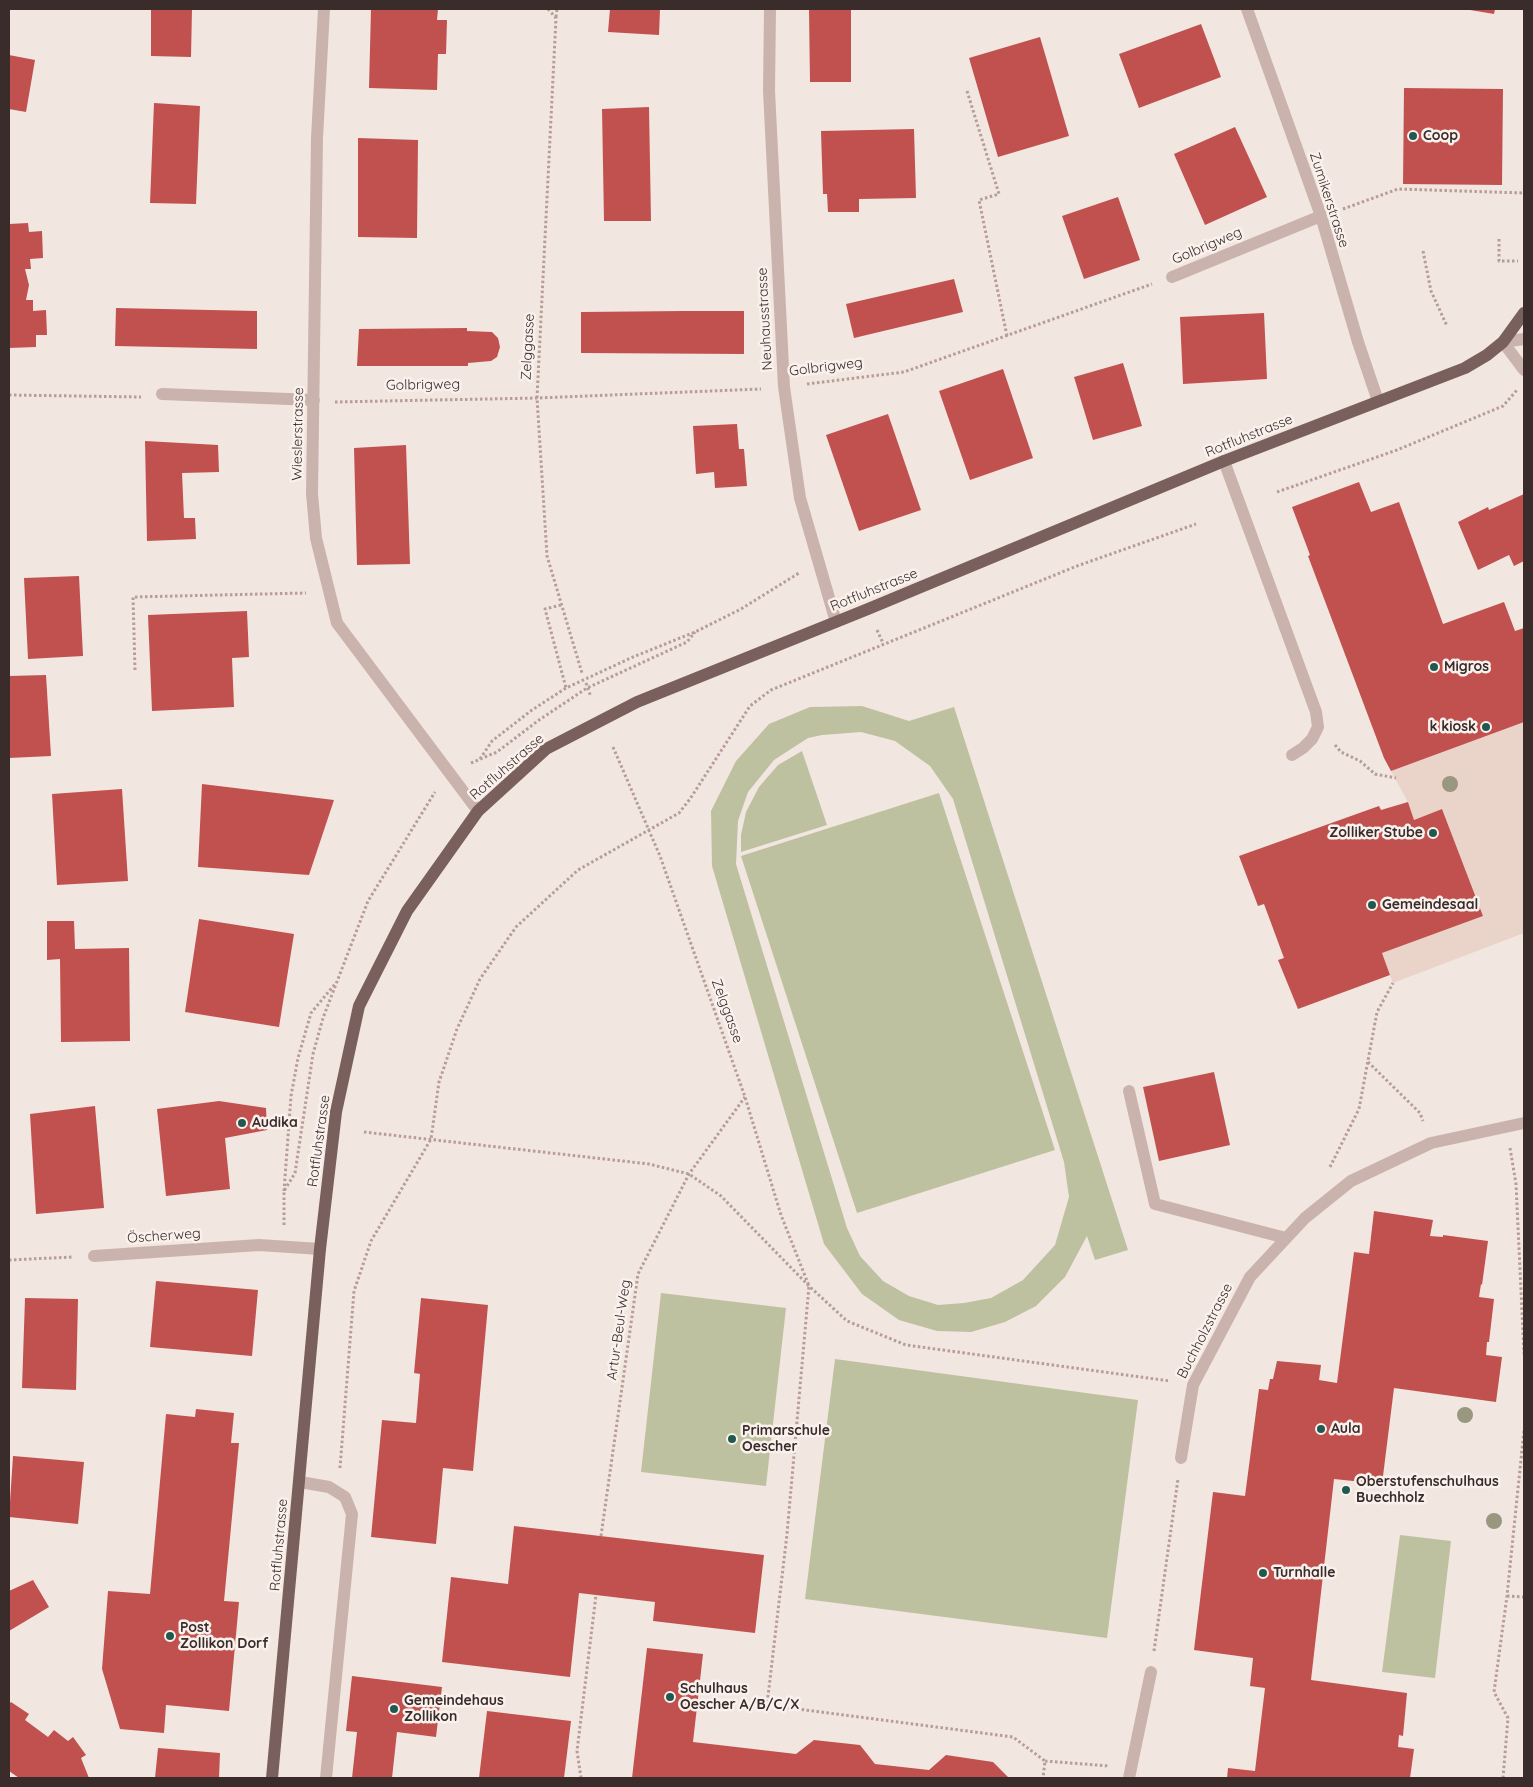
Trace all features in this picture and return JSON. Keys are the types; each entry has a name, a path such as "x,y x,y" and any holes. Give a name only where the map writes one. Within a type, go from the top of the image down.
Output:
{"main road":[{"name":"Rotfluhstrasse","path":"272,1778 320,1249 336,1112 359,1006 408,911 478,811 546,749 637,702 836,622 1224,461 1465,368 1488,355 1503,342 1524,313"}],"street":[{"name":"Wieslerstrasse","path":"324,9 316,138 312,494 316,538 337,623 478,811"},
{"name":"Neuhausstrasse","path":"770,9 769,91 784,387 800,498 836,622"},
{"name":"Zumikerstrasse","path":"1247,9 1321,216 1358,342 1378,401"},
{"name":"Golbrigweg","path":"1172,277 1321,216"},
{"path":"1524,339 1503,342 1524,370"},
{"path":"162,394 314,400"},
{"path":"1224,461 1316,712 1318,727 1312,739 1292,755"},
{"path":"1129,1091 1155,1204 1286,1238"},
{"name":"Buchholzstrasse","path":"1181,1458 1192,1384 1250,1277 1305,1218 1351,1182 1431,1143 1524,1123"},
{"name":"Öscherweg","path":"94,1256 258,1245 320,1249"},
{"path":"300,1482 329,1486 345,1497 352,1514 326,1778"},
{"path":"1131,1773 1151,1672"}],"path":[{"path":"548,9 556,18"},
{"name":"Zelggasse","path":"557,9 537,398 547,556 560,605 582,673"},
{"path":"967,91 999,194 979,200 1007,336"},
{"path":"1321,216 1398,189 1524,193"},
{"path":"1499,240 1499,261 1518,261"},
{"path":"1423,251 1430,291 1447,326"},
{"name":"Golbrigweg","path":"314,400 339,402 537,398 784,387 904,372 1172,277"},
{"path":"1278,492 1397,450 1503,406 1519,388"},
{"path":"9,395 148,397 162,394"},
{"path":"340,1474 354,1291 371,1241 430,1139 439,1082 457,1030 480,979 516,927 578,870 679,813 750,706 771,690 1077,566 1196,524"},
{"path":"696,632 687,642 588,688 539,720 497,752 480,760 492,741 532,710 566,688 633,657 696,632 741,609 819,560"},
{"path":"135,670 133,597 329,592"},
{"path":"560,605 545,609 566,688"},
{"path":"586,684 591,697"},
{"path":"1318,727 1341,752 1360,761 1375,774 1396,778"},
{"name":"Zelggasse","path":"613,747 647,830 660,856 745,1096 781,1215 809,1286"},
{"path":"284,1191 295,1173 313,1054 323,1018 368,901 447,772"},
{"path":"284,1247 284,1191 291,1096 298,1058 310,1013 337,981"},
{"path":"1328,1171 1359,1109 1377,1012 1393,983"},
{"path":"1368,1062 1420,1113 1431,1143"},
{"name":"Artur-Beul-Weg","path":"601,1536 638,1274 689,1174 745,1096"},
{"path":"1505,1126 1516,1184 1524,1354"},
{"path":"364,1132 649,1164 689,1174 721,1196 809,1286 848,1321 906,1345 1192,1384"},
{"path":"9,1260 94,1256"},
{"path":"809,1286 787,1534 767,1706 1013,1737 1045,1760 1131,1773"},
{"path":"1503,1778 1508,1718 1494,1692 1507,1596 1524,1430"},
{"path":"1151,1672 1181,1458"},
{"path":"582,1778 577,1751 596,1595"},
{"path":"1507,1596 1524,1597"},
{"path":"1042,1778 1045,1760"}],"green space":[{"path":"862,706 909,721 954,707 1128,1250 1095,1260 1087,1236 1065,1277 1036,1306 1005,1322 971,1332 937,1331 899,1320 862,1294 824,1244 712,866 711,811 736,761 769,724 810,707","holes":["861,732 895,741 930,766 953,799 1064,1162 1069,1197 1055,1245 1023,1280 991,1298 964,1303 938,1305 909,1296 883,1281 860,1256 847,1228 736,864 738,821 748,792 774,760 808,738 822,735"]},
{"path":"802,751 827,825 741,852 741,835 746,812 759,787 778,765"},
{"path":"939,793 1055,1150 857,1213 741,856"},
{"path":"661,1293 786,1308 766,1486 641,1472"},
{"path":"835,1359 1138,1400 1107,1638 805,1599"},
{"path":"1400,1535 1451,1541 1435,1678 1382,1672"}],"shaded area":[{"path":"1524,706 1524,933 1393,983 1382,953 1483,916 1442,809 1414,820 1408,802 1384,758"}],"building":[{"path":"151,9 192,9 191,57 151,56"},
{"path":"371,9 438,9 437,20 447,20 446,54 438,54 437,90 369,88"},
{"path":"610,9 660,9 659,35 608,32"},
{"path":"809,9 851,9 851,82 810,82"},
{"path":"1464,9 1495,9 1494,14"},
{"path":"1201,24 1221,77 1139,108 1119,54"},
{"path":"1040,37 1069,136 998,157 969,58"},
{"path":"9,55 35,60 26,112 9,109"},
{"path":"1404,88 1503,89 1502,185 1403,184"},
{"path":"154,103 200,106 196,204 150,203"},
{"path":"649,107 651,221 604,221 602,109"},
{"path":"1235,127 1267,197 1205,225 1174,154"},
{"path":"914,129 916,198 859,199 859,212 828,212 827,194 823,194 821,131"},
{"path":"358,138 418,140 417,238 358,237"},
{"path":"1118,197 1140,260 1084,279 1062,216"},
{"path":"28,223 29,232 42,231 43,258 30,259 31,269 25,269 29,285 26,300 33,300 33,311 46,310 47,335 36,335 36,347 9,348 9,224"},
{"path":"954,279 963,312 854,338 846,304"},
{"path":"116,308 257,311 257,349 115,346"},
{"path":"744,311 744,354 581,353 581,312"},
{"path":"1264,313 1267,379 1183,384 1180,317"},
{"path":"467,328 467,331 492,332 498,338 500,347 497,357 491,361 468,363 468,366 357,366 359,329"},
{"path":"1123,363 1142,426 1093,440 1074,377"},
{"path":"1003,369 1033,458 970,480 939,391"},
{"path":"888,414 921,510 859,531 826,435"},
{"path":"737,424 739,449 744,449 747,486 715,488 714,472 696,474 693,426"},
{"path":"145,441 218,445 219,472 182,473 184,518 195,518 196,539 147,541"},
{"path":"406,445 410,564 357,565 354,448"},
{"path":"1359,482 1371,512 1399,502 1443,624 1504,602 1515,631 1524,628 1524,722 1391,771 1384,758 1308,556 1310,555 1292,507"},
{"path":"1524,494 1524,561 1514,566 1509,555 1478,570 1458,522 1488,507 1489,510"},
{"path":"79,576 83,656 28,659 24,578"},
{"path":"247,611 249,657 232,658 234,707 152,711 148,615"},
{"path":"46,675 51,756 9,758 9,676"},
{"path":"202,784 334,800 309,875 198,867"},
{"path":"122,789 128,881 57,885 52,794"},
{"name":"Gemeindesaal","path":"1408,802 1414,820 1442,809 1483,916 1382,953 1390,975 1298,1009 1278,960 1284,958 1264,904 1258,906 1239,856 1379,806 1381,810"},
{"path":"199,919 294,934 279,1027 185,1012"},
{"path":"47,921 74,921 75,949 129,948 130,1041 61,1042 60,959 47,960"},
{"path":"1214,1072 1230,1145 1159,1161 1143,1087"},
{"path":"219,1101 266,1108 267,1130 225,1138 230,1189 166,1196 157,1109"},
{"path":"95,1106 104,1208 36,1214 30,1114"},
{"path":"1374,1211 1433,1220 1430,1236 1443,1237 1443,1235 1488,1241 1479,1297 1494,1299 1486,1355 1502,1357 1496,1402 1394,1388 1382,1484 1334,1479 1311,1680 1407,1693 1403,1736 1399,1735 1398,1747 1414,1749 1410,1778 1227,1778 1228,1768 1255,1771 1265,1688 1250,1686 1253,1658 1194,1650 1213,1492 1245,1496 1259,1389 1268,1390 1270,1379 1273,1379 1277,1361 1321,1365 1319,1380 1337,1383 1354,1252 1369,1254"},
{"path":"156,1281 258,1290 252,1356 150,1347"},
{"path":"25,1298 78,1299 76,1390 22,1388"},
{"path":"421,1298 488,1305 473,1471 443,1468 436,1544 371,1537 382,1420 416,1423 420,1374 414,1373"},
{"path":"196,1409 234,1413 231,1443 239,1443 224,1601 239,1602 229,1711 166,1705 164,1733 120,1729 102,1669 108,1591 150,1594 166,1414 195,1417"},
{"path":"13,1456 84,1462 78,1524 9,1517"},
{"path":"514,1526 764,1555 755,1633 653,1621 655,1602 579,1593 570,1677 442,1662 451,1577 508,1584"},
{"path":"33,1580 49,1607 9,1631 9,1591"},
{"name":"Schulhaus Oescher A/B/C/X","path":"647,1648 703,1654 693,1742 796,1754 814,1740 860,1745 875,1764 929,1770 946,1755 993,1762 1009,1778 632,1778"},
{"name":"Gemeindehaus Zollikon","path":"352,1676 442,1687 436,1737 397,1732 392,1778 352,1778 357,1732 346,1731"},
{"path":"11,1702 29,1714 25,1720 48,1737 54,1730 68,1741 73,1737 86,1755 81,1758 89,1778 19,1778 9,1771 9,1704"},
{"path":"487,1711 571,1721 564,1778 479,1778"},
{"path":"158,1748 220,1753 219,1778 155,1778"}],"place":[{"name":"Coop","path":"1413,136"},
{"name":"Migros","path":"1434,667"},
{"name":"k kiosk","path":"1486,727"},
{"name":"Zolliker Stube","path":"1433,833"},
{"name":"Gemeindesaal","path":"1372,905"},
{"name":"Audika","path":"242,1123"},
{"name":"Aula","path":"1321,1429"},
{"name":"Primarschule Oescher","path":"732,1439"},
{"name":"Oberstufenschulhaus Buechholz","path":"1346,1490"},
{"name":"Turnhalle","path":"1263,1573"},
{"name":"Post Zollikon Dorf","path":"170,1636"},
{"name":"Schulhaus Oescher A/B/C/X","path":"670,1697"},
{"name":"Gemeindehaus Zollikon","path":"394,1709"}]}
